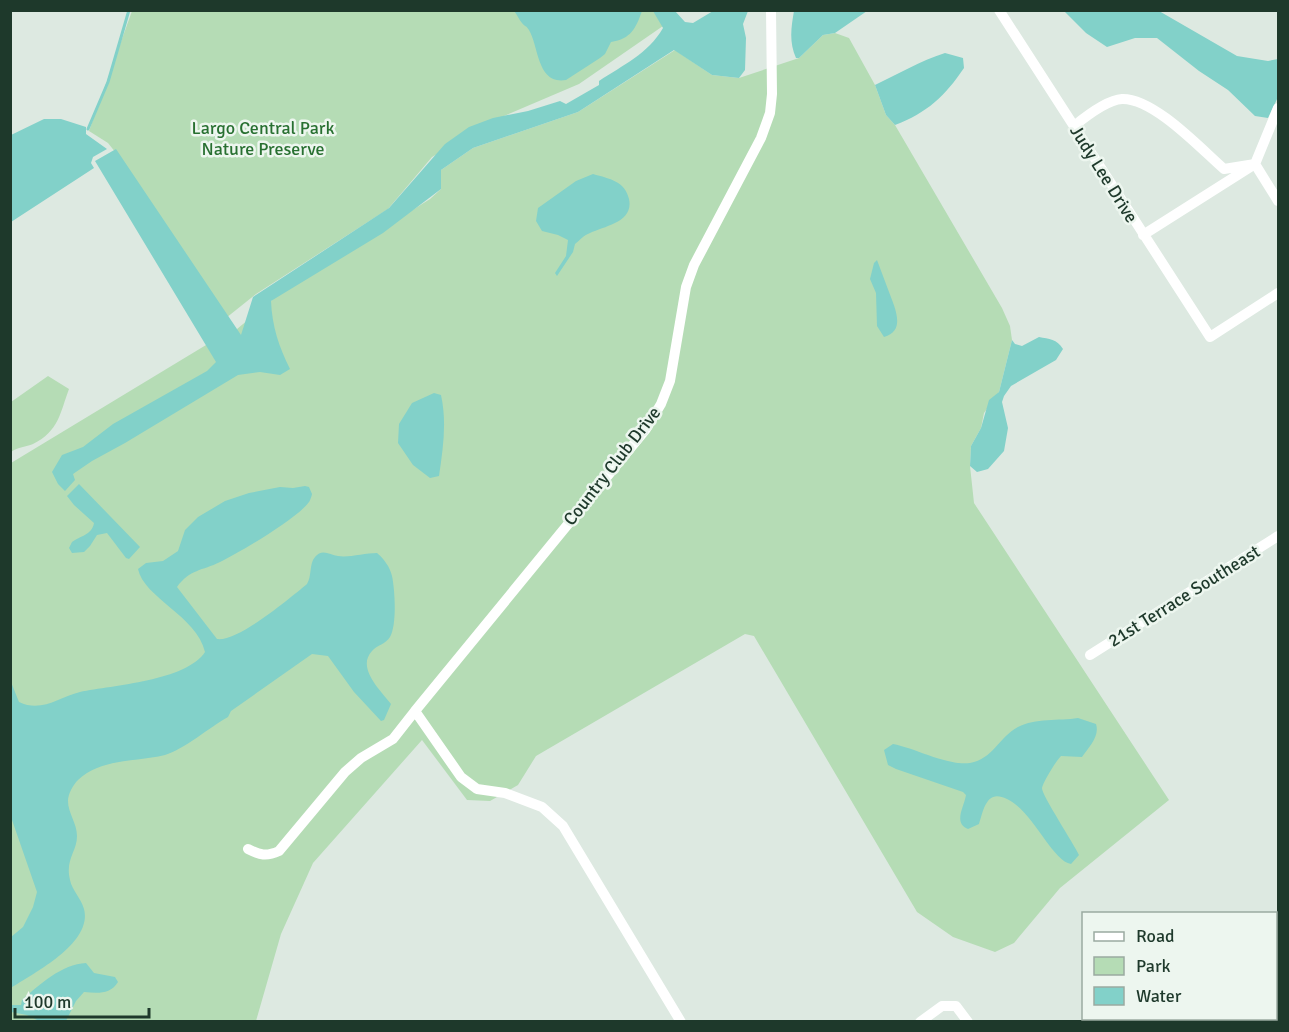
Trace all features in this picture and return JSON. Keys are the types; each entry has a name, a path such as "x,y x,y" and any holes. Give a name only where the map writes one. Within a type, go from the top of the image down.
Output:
{"street":[{"name":"Country Club Drive","path":"248,849 259,855 269,855 279,851 345,772 361,758 393,739 646,429 661,404 670,381 686,287 694,265 761,138 770,113 772,93 771,10"},
{"name":"Judy Lee Drive","path":"999,10 1210,337 1278,292"},
{"path":"1074,126 1094,111 1122,99 1148,106 1156,111 1224,169 1255,164"},
{"path":"1143,234 1255,164 1278,108"},
{"path":"1255,164 1278,201"},
{"name":"21st Terrace Southeast","path":"1090,655 1278,536"},
{"path":"415,711 461,777 477,789 504,793 542,807 563,826 681,1022"},
{"path":"921,1022 942,1006 956,1006 968,1022"}],"green space":[{"name":"Largo Central Park Nature Preserve","path":"653,10 663,26 579,84 504,116 432,157 388,209 256,294 226,318 120,158 108,143 89,131 132,11"},
{"path":"835,33 849,38 875,85 886,115 895,125 1002,308 1010,326 1012,340 999,392 984,413 981,428 971,446 970,466 974,503 1169,800 1060,888 1014,943 995,952 953,937 917,912 754,636 745,634 536,756 518,785 490,801 467,800 422,740 313,863 281,934 256,1021 11,1022 11,463 211,342 237,329 278,295 430,199 441,189 441,170 473,148 578,112 675,50 712,75 739,78 799,58 823,35"},
{"path":"48,376 69,389 61,414 42,439 11,452 11,402"}],"water":[{"path":"642,10 632,32 618,41 611,42 605,54 566,80 556,80 544,71 529,30 514,11"},
{"path":"794,10 867,11 835,33 823,35 799,58 796,58 791,35"},
{"path":"653,11 675,11 685,22 693,23 713,11 748,11 743,24 746,38 745,70 739,78 712,75 674,50 578,112 473,148 441,170 441,189 383,233 271,301 277,336 290,369 280,375 260,372 238,375 92,461 73,474 75,480 65,491 58,484 52,472 62,455 83,447 113,424 207,371 216,362 95,161 116,149 241,335 253,297 389,208 445,144 469,127 493,118 528,111 560,101 566,104 599,85 599,81 642,52 663,28"},
{"path":"1064,11 1159,11 1237,56 1268,61 1278,59 1278,97 1268,118 1255,116 1228,90 1199,71 1157,38 1135,38 1107,47 1086,33"},
{"path":"945,53 963,58 964,68 934,103 917,115 895,125 886,115 875,85"},
{"path":"44,119 61,119 86,127 86,134 107,149 93,157 91,163 94,168 11,222 11,135"},
{"path":"593,174 611,179 624,188 629,199 627,213 617,222 584,236 575,244 573,252 557,276 555,273 566,256 568,240 542,231 536,221 538,208 576,181"},
{"path":"877,260 897,318 895,329 884,337 877,326 876,293 870,279"},
{"path":"1039,337 1055,341 1063,349 1056,360 1011,386 1004,396 1002,402 1008,428 1004,451 988,469 977,472 970,466 971,446 981,428 989,400 999,392 1012,340 1015,344 1022,346"},
{"path":"434,393 441,395 444,436 439,476 430,478 413,465 398,443 399,424 412,403"},
{"path":"79,484 140,547 129,559 107,533 97,535 84,552 72,553 69,548 72,542 88,533 94,523 67,496"},
{"path":"280,487 309,487 312,494 309,502 293,517 240,551 187,577 177,587 217,639 226,638 238,634 264,618 307,584 312,563 318,554 323,552 347,556 377,553 391,573 395,598 394,624 390,637 372,651 367,665 368,672 376,686 391,704 384,720 381,721 354,692 328,656 312,654 231,711 228,717 180,748 165,755 108,764 87,773 74,784 68,801 77,836 69,873 71,884 84,909 84,922 80,934 60,956 11,988 11,937 23,927 33,907 37,892 11,817 11,682 19,702 35,706 80,692 166,676 196,662 205,652 200,639 182,618 150,589 138,569 146,563 163,561 178,551 185,530 198,517 225,501 249,493"},
{"path":"1078,718 1096,724 1093,741 1082,757 1061,756 1042,788 1079,855 1071,864 1057,854 1025,814 1007,799 995,796 991,798 987,802 979,824 968,829 960,819 966,795 963,792 888,765 884,750 893,744 951,762 970,763 985,757 1011,731 1025,724"},
{"path":"86,963 94,973 115,977 118,982 107,991 84,992 76,1001 66,1021 39,1021 27,1015 11,1012 11,1005 21,1005 22,1000 51,976 68,967"}],"waterway":[{"path":"88,129 108,82 129,10"}]}
